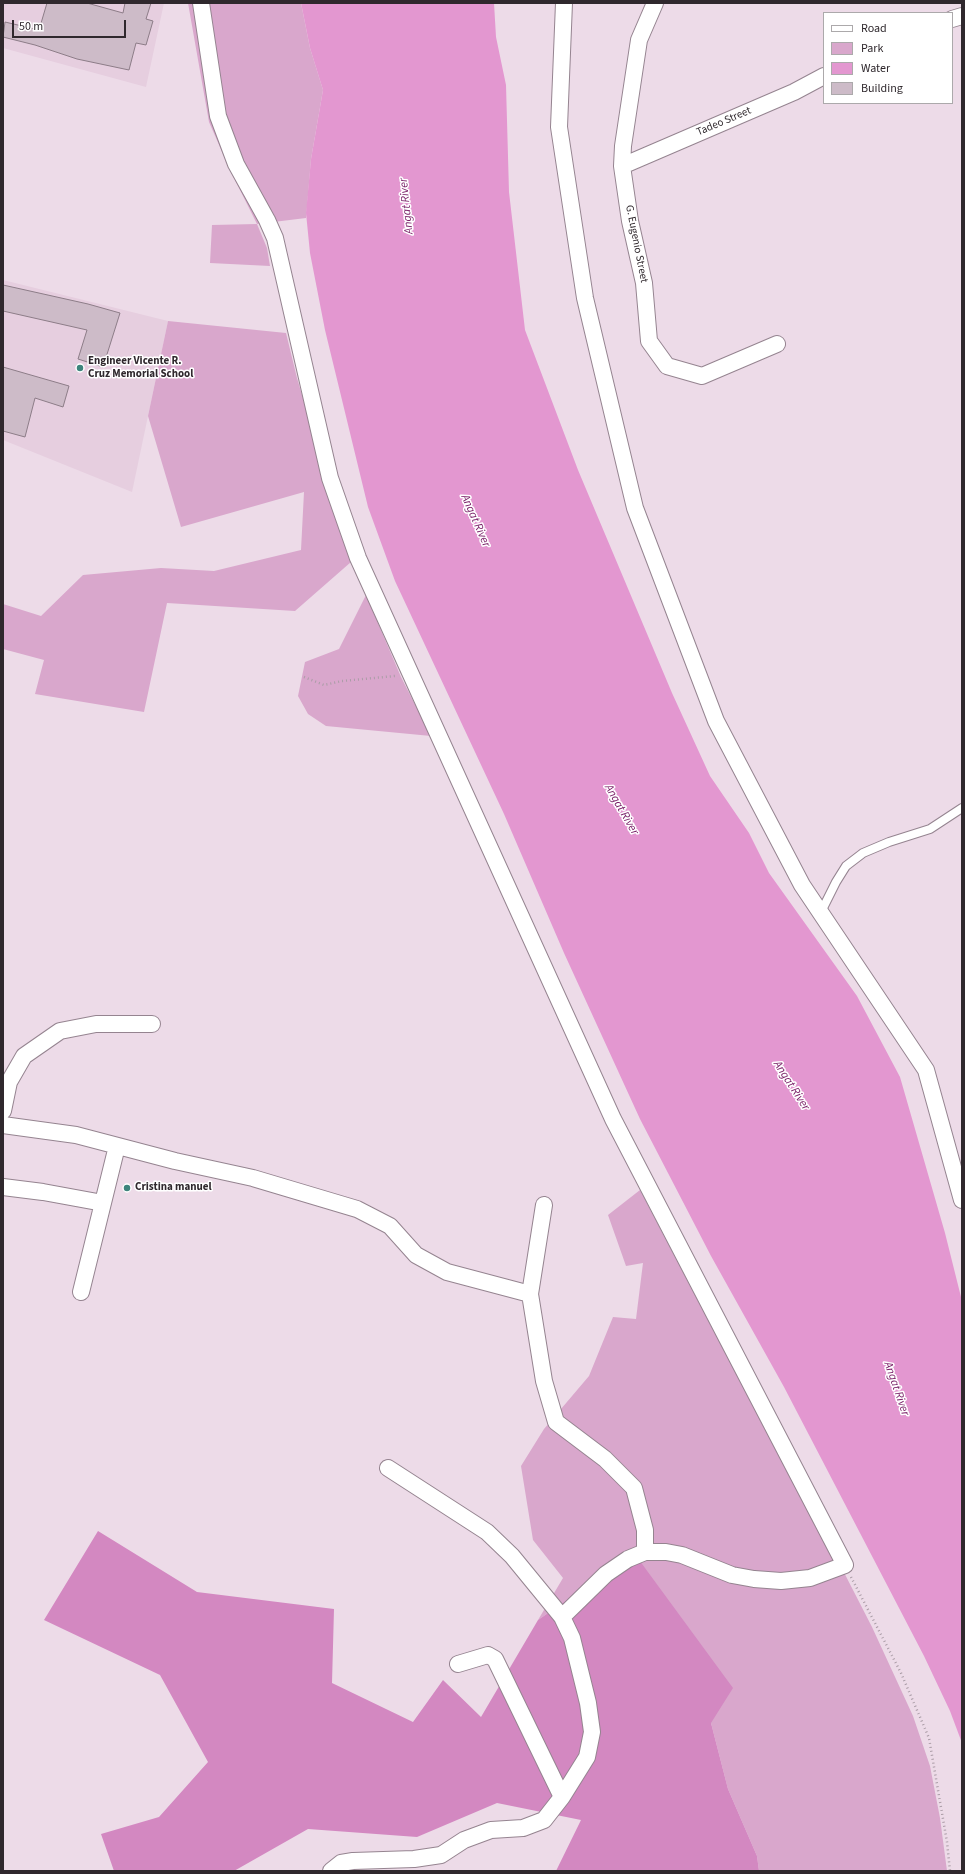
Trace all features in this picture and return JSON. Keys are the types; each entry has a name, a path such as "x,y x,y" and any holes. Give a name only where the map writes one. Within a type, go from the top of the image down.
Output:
{"street":[{"path":"201,3 218,116 236,164 267,220 275,238 330,478 358,558 613,1120 845,1565 810,1578 781,1581 754,1579 732,1575 682,1555 666,1552 646,1552 628,1559 606,1574 562,1617"},
{"path":"564,3 559,127 585,298 635,508 716,721 802,885 926,1070 962,1200"},
{"name":"G. Eugenio Street","path":"655,3 639,40 623,146 622,166 630,221 644,283 649,341 667,366 702,376 777,344"},
{"name":"Tadeo Street","path":"622,166 794,92 823,77"},
{"path":"3,1110 9,1082 24,1056 60,1032 96,1024 152,1024"},
{"path":"3,1125 76,1135 175,1161 253,1178 357,1209 390,1226 416,1255 447,1272 530,1294"},
{"path":"81,1292 117,1146"},
{"path":"3,1187 43,1192 103,1203"},
{"path":"544,1205 530,1294 544,1381 556,1422 605,1459 634,1488 645,1530 646,1552"},
{"path":"331,1871 341,1863 353,1861 414,1859 441,1855 464,1840 490,1830 523,1828 544,1820 562,1797 587,1757 592,1732 588,1703 572,1638 562,1617 512,1556 487,1532 388,1468"},
{"path":"458,1664 488,1655 495,1659 562,1797"}],"lane":[{"path":"821,912 846,866 863,853 889,842 930,829 962,808"}],"path":[{"path":"304,677 324,685 342,681 411,674"},
{"path":"845,1565 902,1673 929,1738 947,1842 950,1871"}],"shaded area":[{"path":"4,3 164,3 146,87 3,48"},
{"name":"Engineer Vicente R. Cruz Memorial School","path":"3,280 168,321 132,492 3,440"},
{"path":"98,1531 197,1592 334,1609 332,1683 413,1722 443,1680 481,1717 538,1620 634,1553 733,1688 711,1723 728,1789 757,1856 759,1871 556,1871 581,1820 497,1803 417,1837 308,1829 234,1871 114,1871 101,1834 159,1817 208,1762 160,1675 44,1620"}],"green space":[{"path":"188,3 301,3 310,48 323,90 311,159 306,218 257,224 230,170 209,122"},
{"path":"257,224 267,248 270,266 210,263 212,225"},
{"path":"168,321 286,333 297,378 351,562 295,611 167,603 144,712 35,694 44,660 3,649 3,604 41,616 83,575 161,568 214,571 301,550 304,492 181,527 148,416"},
{"path":"366,595 401,677 431,736 326,726 308,714 298,696 305,662 339,649"},
{"path":"640,1190 719,1341 834,1553 872,1627 913,1716 930,1766 940,1818 947,1871 759,1871 757,1856 728,1789 711,1723 634,1553 538,1620 563,1578 533,1540 521,1466 544,1429 589,1376 613,1317 636,1319 643,1263 626,1266 608,1215"}],"water":[{"name":"Angat River","path":"301,3 494,3 496,37 506,85 509,192 525,330 578,470 672,693 710,776 749,833 769,873 857,996 900,1077 945,1233 962,1301 962,1743 950,1711 924,1656 784,1387 711,1256 640,1119 564,953 504,814 395,581 368,507 325,330 310,253 306,213 311,159 323,90 310,48"}],"building":[{"path":"47,3 87,3 123,13 125,3 151,3 146,19 153,21 146,45 136,43 129,70 77,59 35,45 3,37 5,22 39,30"},
{"path":"3,285 88,304 120,313 103,367 78,359 87,330 3,311"},
{"path":"3,367 69,386 63,407 35,398 25,437 3,431"}],"place":[{"name":"Engineer Vicente R. Cruz Memorial School","path":"80,368"},
{"name":"Cristina manuel","path":"127,1188"}]}
